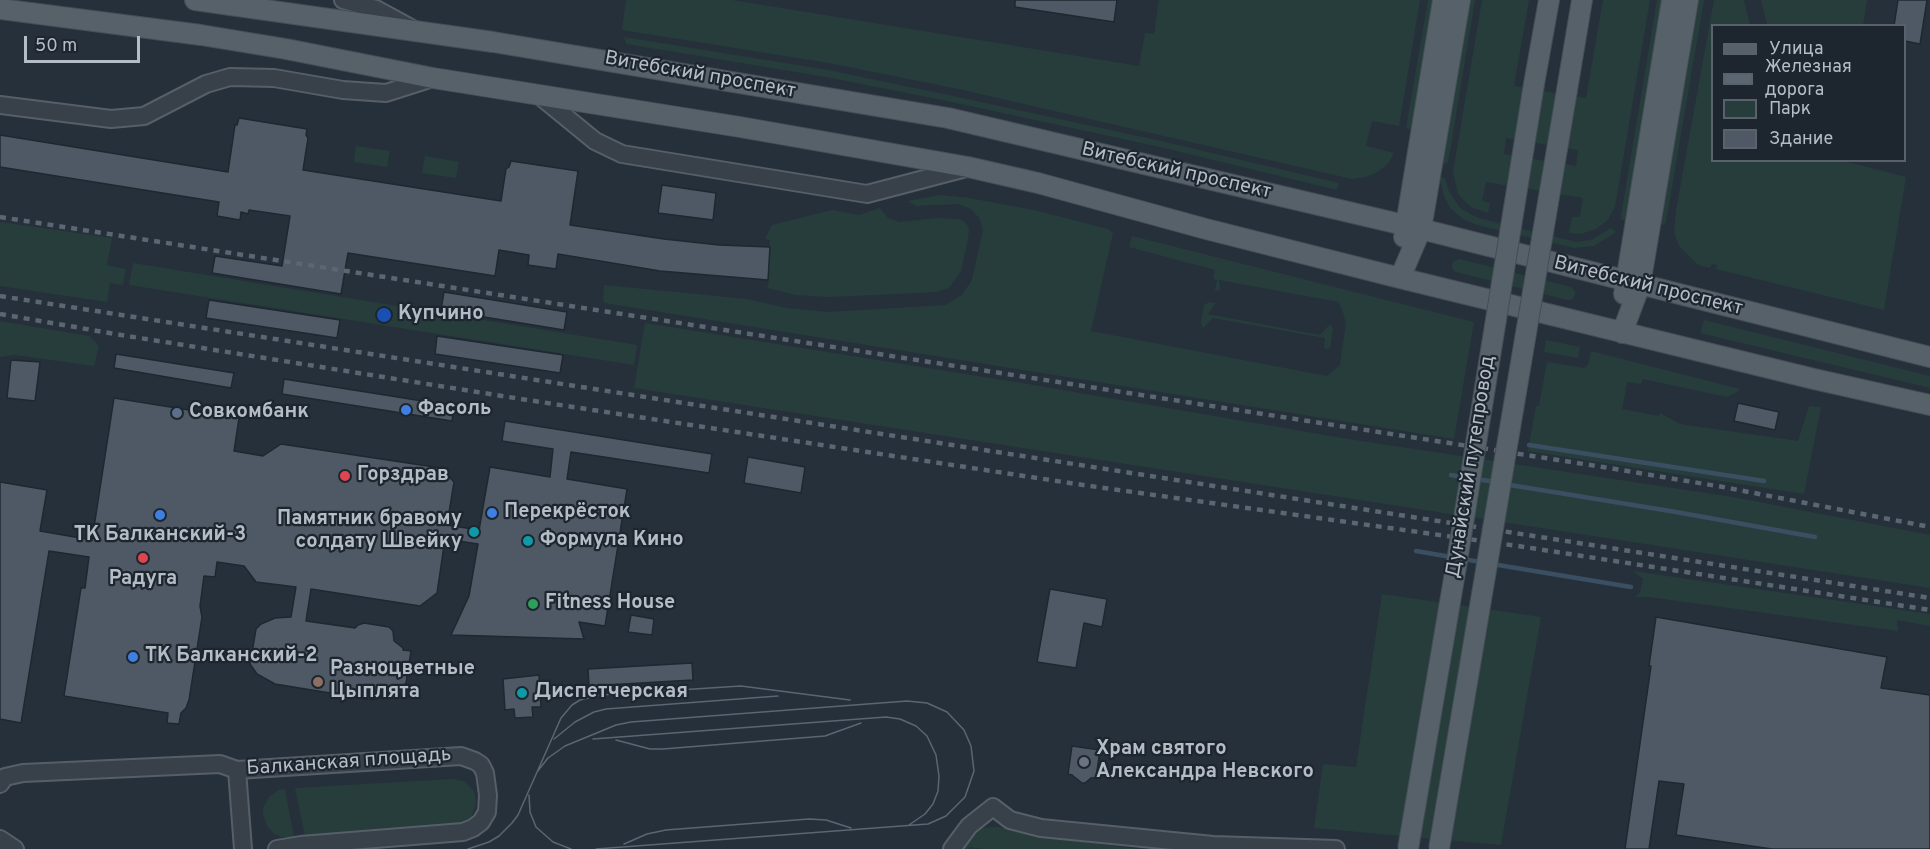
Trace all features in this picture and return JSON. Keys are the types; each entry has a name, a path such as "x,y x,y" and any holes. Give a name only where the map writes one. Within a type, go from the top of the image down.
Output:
{"main road":[{"name":"Витебский проспект","path":"195,0 612,60 948,118 1413,227 1930,357"},
{"path":"1413,227 1443,0"},
{"path":"1400,278 1413,227 1460,0"},
{"name":"Дунайский путепровод","path":"1408,849 1549,0"},
{"name":"Дунайский путепровод","path":"1439,849 1582,0"},
{"path":"1632,283 1672,0"},
{"path":"1622,333 1688,0"},
{"path":"0,9 201,35 432,78 740,127 968,167 1622,333 1930,405"}],"street":[{"name":"Витебский проспект","path":"343,0 376,9 414,30"},
{"path":"0,105 111,119 144,116 206,84 230,77 273,78 342,90 386,93 432,78"},
{"path":"540,96 595,141 622,154 867,194 968,167"},
{"name":"Балканская площадь","path":"0,784 5,777 23,773 220,764 237,771 461,756 481,765 488,795 487,812 481,822 473,828 463,832 277,849"},
{"path":"237,771 243,849"},
{"path":"952,849 969,826 993,807 1010,820 1041,828 1214,845 1336,849"},
{"path":"0,839 15,849"}],"green space":[{"path":"626,0 732,0 1139,66 1145,33 1154,34 1159,0 1420,0 1399,126 1372,121 1366,146 1394,153 1388,164 1376,173 1352,179 954,88 829,63 622,30"},
{"path":"1428,0 1435,0 1413,130 1406,128"},
{"path":"1468,0 1475,0 1450,152 1448,162 1444,164 1441,163"},
{"path":"1482,0 1529,0 1514,86 1586,98 1603,0 1650,0 1615,207 1608,220 1596,229 1581,234 1569,233 1572,217 1580,217 1583,198 1486,182 1482,201 1490,203 1488,213 1471,207 1458,194 1453,172","holes":["1506,138 1578,150 1576,166 1504,154"]},
{"path":"1657,0 1664,0 1625,221 1621,219 1621,216"},
{"path":"1697,0 1704,0 1666,222 1663,225 1660,224"},
{"path":"1714,0 1744,0 1750,24 1711,24 1711,162 1847,162 1906,177 1884,310 1716,269 1717,265 1712,264 1710,268 1698,265 1679,246 1674,232"},
{"path":"1761,0 1867,0 1863,24 1767,24"},
{"path":"624,37 828,70 1161,141 1339,183 1337,190 1160,147 952,102 826,77 626,44"},
{"path":"356,146 390,151 387,167 354,162"},
{"path":"425,156 459,162 456,178 422,173"},
{"path":"1439,177 1445,178 1449,191 1460,208 1478,218 1576,242 1591,240 1611,228 1616,232 1594,246 1574,248 1477,225 1463,219 1450,208"},
{"path":"941,195 1034,210 1108,229 1113,233 1091,331 1327,376 1340,365 1346,322 1339,302 1219,280 1220,290 1217,291 1215,290 1217,280 1213,279 1215,270 1129,247 1132,236 1474,322 1454,439 604,303 603,300 604,285 747,299 786,308 828,312 945,305 962,295 972,280 983,230 980,219 971,209 958,204 916,206 908,201"},
{"path":"880,208 888,218 900,222 937,218 958,219 965,222 969,229 961,271 949,288 937,292 830,297 796,295 768,288 770,240 765,239 772,225 832,210 859,215"},
{"path":"0,222 112,238 107,265 126,269 123,285 110,283 107,302 0,286"},
{"path":"1459,259 1571,287 1575,291 1575,296 1567,300 1456,272 1452,265"},
{"path":"133,263 637,345 634,365 129,285"},
{"path":"1209,302 1216,303 1208,314 1320,335 1330,324 1333,329 1330,348 1324,348 1325,338 1213,318 1203,328 1201,323 1204,305"},
{"path":"1704,320 1930,376 1930,388 1700,333"},
{"path":"0,321 89,336 99,346 94,366 15,355 0,357"},
{"path":"645,323 1022,383 1348,439 1733,497 1930,535 1930,588 634,388"},
{"path":"1546,340 1580,347 1578,358 1544,352"},
{"path":"1591,351 1740,389 1727,397 1643,379 1641,384 1627,382 1622,409 1659,416 1660,413 1680,424 1798,441 1809,406 1821,407 1804,494 1528,451 1547,362 1584,368 1588,365"},
{"path":"1633,571 1930,614 1930,626 1897,620 1898,631 1636,597 1640,592 1643,579"},
{"path":"1382,594 1541,617 1501,845 1314,828 1323,764 1356,767"},
{"path":"453,779 464,781 475,794 476,805 471,817 464,823 305,836 295,788"},
{"path":"285,789 294,837 281,837 274,834 267,826 263,814 263,808 269,797 278,790"},
{"path":"998,827 1037,836 1138,849 985,849 969,847 969,849 962,849 972,833 979,828"}],"building":[{"path":"1015,0 1117,0 1114,22 1015,7"},
{"path":"1898,0 1927,0 1920,44 1906,41 1906,24 1894,24"},
{"path":"239,118 307,129 308,138 303,170 469,196 501,201 506,169 511,161 578,171 570,225 664,239 719,245 770,247 768,280 660,271 558,254 556,269 528,265 529,255 499,250 495,276 348,253 341,294 212,273 215,256 282,266 290,216 249,210 248,214 241,212 240,220 217,216 219,202 0,167 0,135 228,172 235,125"},
{"path":"662,185 716,193 713,220 658,213"},
{"path":"444,292 567,312 564,330 441,310"},
{"path":"209,300 340,320 337,338 206,318"},
{"path":"437,336 563,355 560,373 435,354"},
{"path":"116,354 234,373 231,388 114,368"},
{"path":"11,360 40,362 35,401 7,398"},
{"path":"284,379 454,406 452,421 282,394"},
{"path":"114,398 239,418 234,451 263,456 281,444 441,468 454,482 447,525 479,530 490,467 550,477 553,449 502,441 505,421 712,454 709,473 571,452 567,479 627,489 605,626 579,622 584,639 451,635 469,596 478,544 445,539 437,593 420,606 311,589 306,621 355,628 364,623 389,627 393,631 394,641 403,650 411,651 406,683 402,688 373,700 275,684 257,674 250,664 256,629 261,624 275,618 291,617 296,587 256,582 244,566 217,562 215,577 204,576 200,606 202,617 189,700 181,713 179,724 167,723 168,713 64,696 81,588 85,588 89,557 49,551 21,723 0,719 0,482 47,490 40,531 92,540"},
{"path":"1738,403 1779,412 1775,430 1734,421"},
{"path":"748,457 805,467 801,493 744,483"},
{"path":"1050,589 1107,599 1102,627 1084,623 1076,668 1037,662"},
{"path":"631,615 654,619 652,635 628,632"},
{"path":"1656,617 1887,657 1881,688 1930,695 1930,849 1772,849 1676,835 1684,784 1659,781 1649,849 1625,849"},
{"path":"692,663 693,680 589,686 588,669"},
{"name":"Диспетчерская","path":"539,675 541,707 532,707 533,717 515,718 514,709 505,710 503,679"},
{"name":"Храм святого Александра Невского","path":"1072,746 1100,750 1096,778 1082,783 1068,774"}],"waterway":[{"path":"1529,445 1764,481"},
{"path":"1451,475 1467,478"},
{"path":"1475,479 1496,482"},
{"path":"1504,484 1815,537"},
{"path":"1416,551 1451,557"},
{"path":"1463,559 1481,562"},
{"path":"1492,564 1631,587"}],"tram line":[{"path":"468,849 489,842 512,823 518,815 561,718 572,705 580,700 601,695 741,686 850,700"},
{"path":"554,739 575,722 594,712 606,709 778,696"},
{"path":"537,772 548,758 565,746 616,725 631,722 907,701 927,703 947,712 964,730 971,746 974,771 965,797 946,816 928,824 596,849"},
{"path":"593,739 886,717 900,719 916,726 927,736 936,755 939,776 938,791 933,804 925,814 909,825"},
{"path":"616,740 650,749 663,749 825,736 861,723"},
{"path":"529,795 530,812 536,827 553,842 571,849"},
{"path":"624,844 647,834 666,830 809,819 826,820 851,828"}],"railway":[{"path":"0,217 1603,467 1723,487 1930,527"},
{"path":"0,296 1930,598"},
{"path":"0,314 521,399 1083,485 1518,546 1930,610"}],"place":[{"name":"Купчино","path":"384,315"},
{"name":"Фасоль","path":"406,410"},
{"name":"Совкомбанк","path":"177,413"},
{"name":"Горздрав","path":"345,476"},
{"name":"Перекрёсток","path":"492,513"},
{"name":"ТК Балканский-3","path":"160,515"},
{"name":"Памятник бравому солдату Швейку","path":"474,532"},
{"name":"Формула Кино","path":"528,541"},
{"name":"Радуга","path":"143,558"},
{"name":"Fitness House","path":"533,604"},
{"name":"ТК Балканский-2","path":"133,657"},
{"name":"Разноцветные Цыплята","path":"318,682"},
{"name":"Диспетчерская","path":"522,693"},
{"name":"Храм святого Александра Невского","path":"1084,762"}]}
